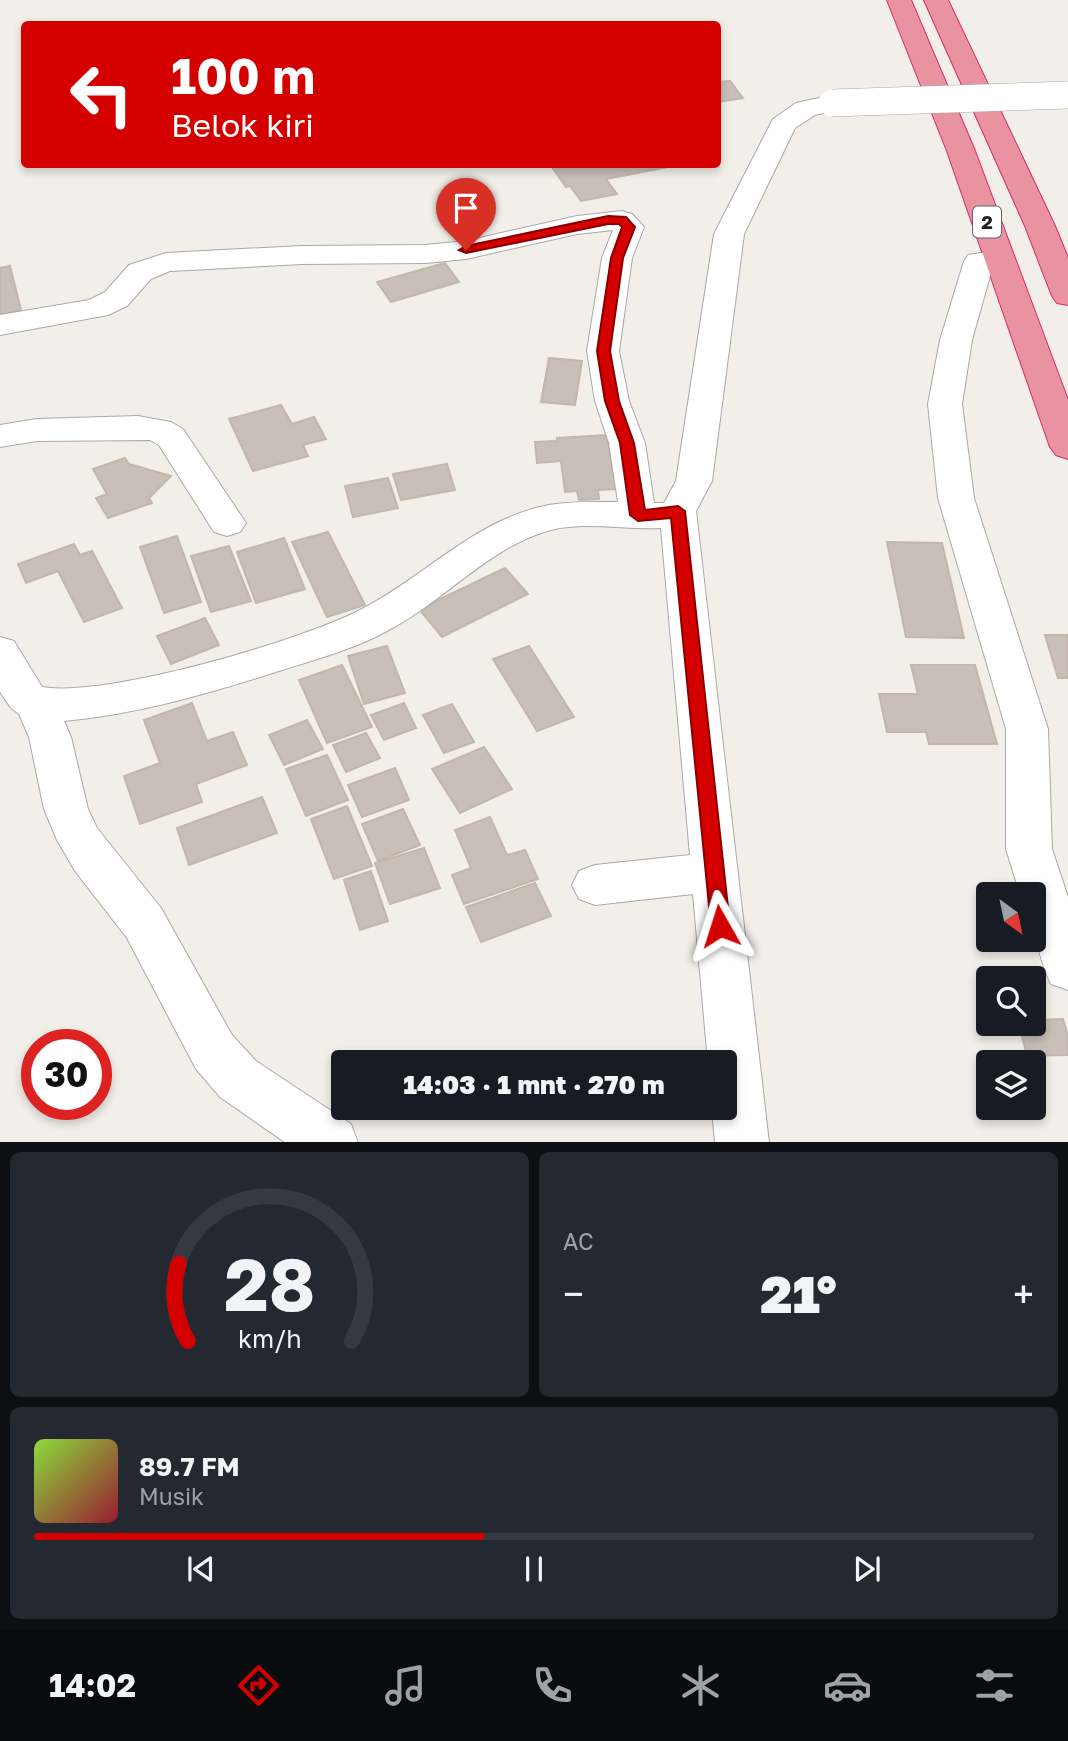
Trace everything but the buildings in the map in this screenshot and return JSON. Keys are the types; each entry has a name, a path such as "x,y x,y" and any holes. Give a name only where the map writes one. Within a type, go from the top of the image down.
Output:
{"highway":[{"name":"2","path":"899,0 961,151 1068,447"},
{"name":"2","path":"936,0 1040,226 1068,296"}],"street":[{"path":"0,652 24,695 36,703 75,704 121,696 205,677 310,647 372,622 487,544 524,526 579,514 658,513 694,481 729,234 783,125 792,114 807,107 832,103 1068,95"},
{"path":"0,325 97,308 116,299 140,272 166,262 255,257 448,253 577,225 622,220 629,227 617,258 603,351 612,401 658,513 715,872 741,1142"},
{"path":"1040,226 1068,254"},
{"path":"1000,259 979,261 956,340 945,404 956,498 1027,729 1029,849 1068,968"},
{"path":"0,436 37,430 138,427 159,430 171,437 227,523"},
{"path":"36,703 50,737 66,809 80,840 144,923 214,1052 238,1079 331,1142"},
{"path":"595,885 715,872"}],"route":[{"path":"466,250 608,220 622,220 628,224 617,258 603,351 612,401 627,443 638,515 660,515 678,511 720,926"}]}
